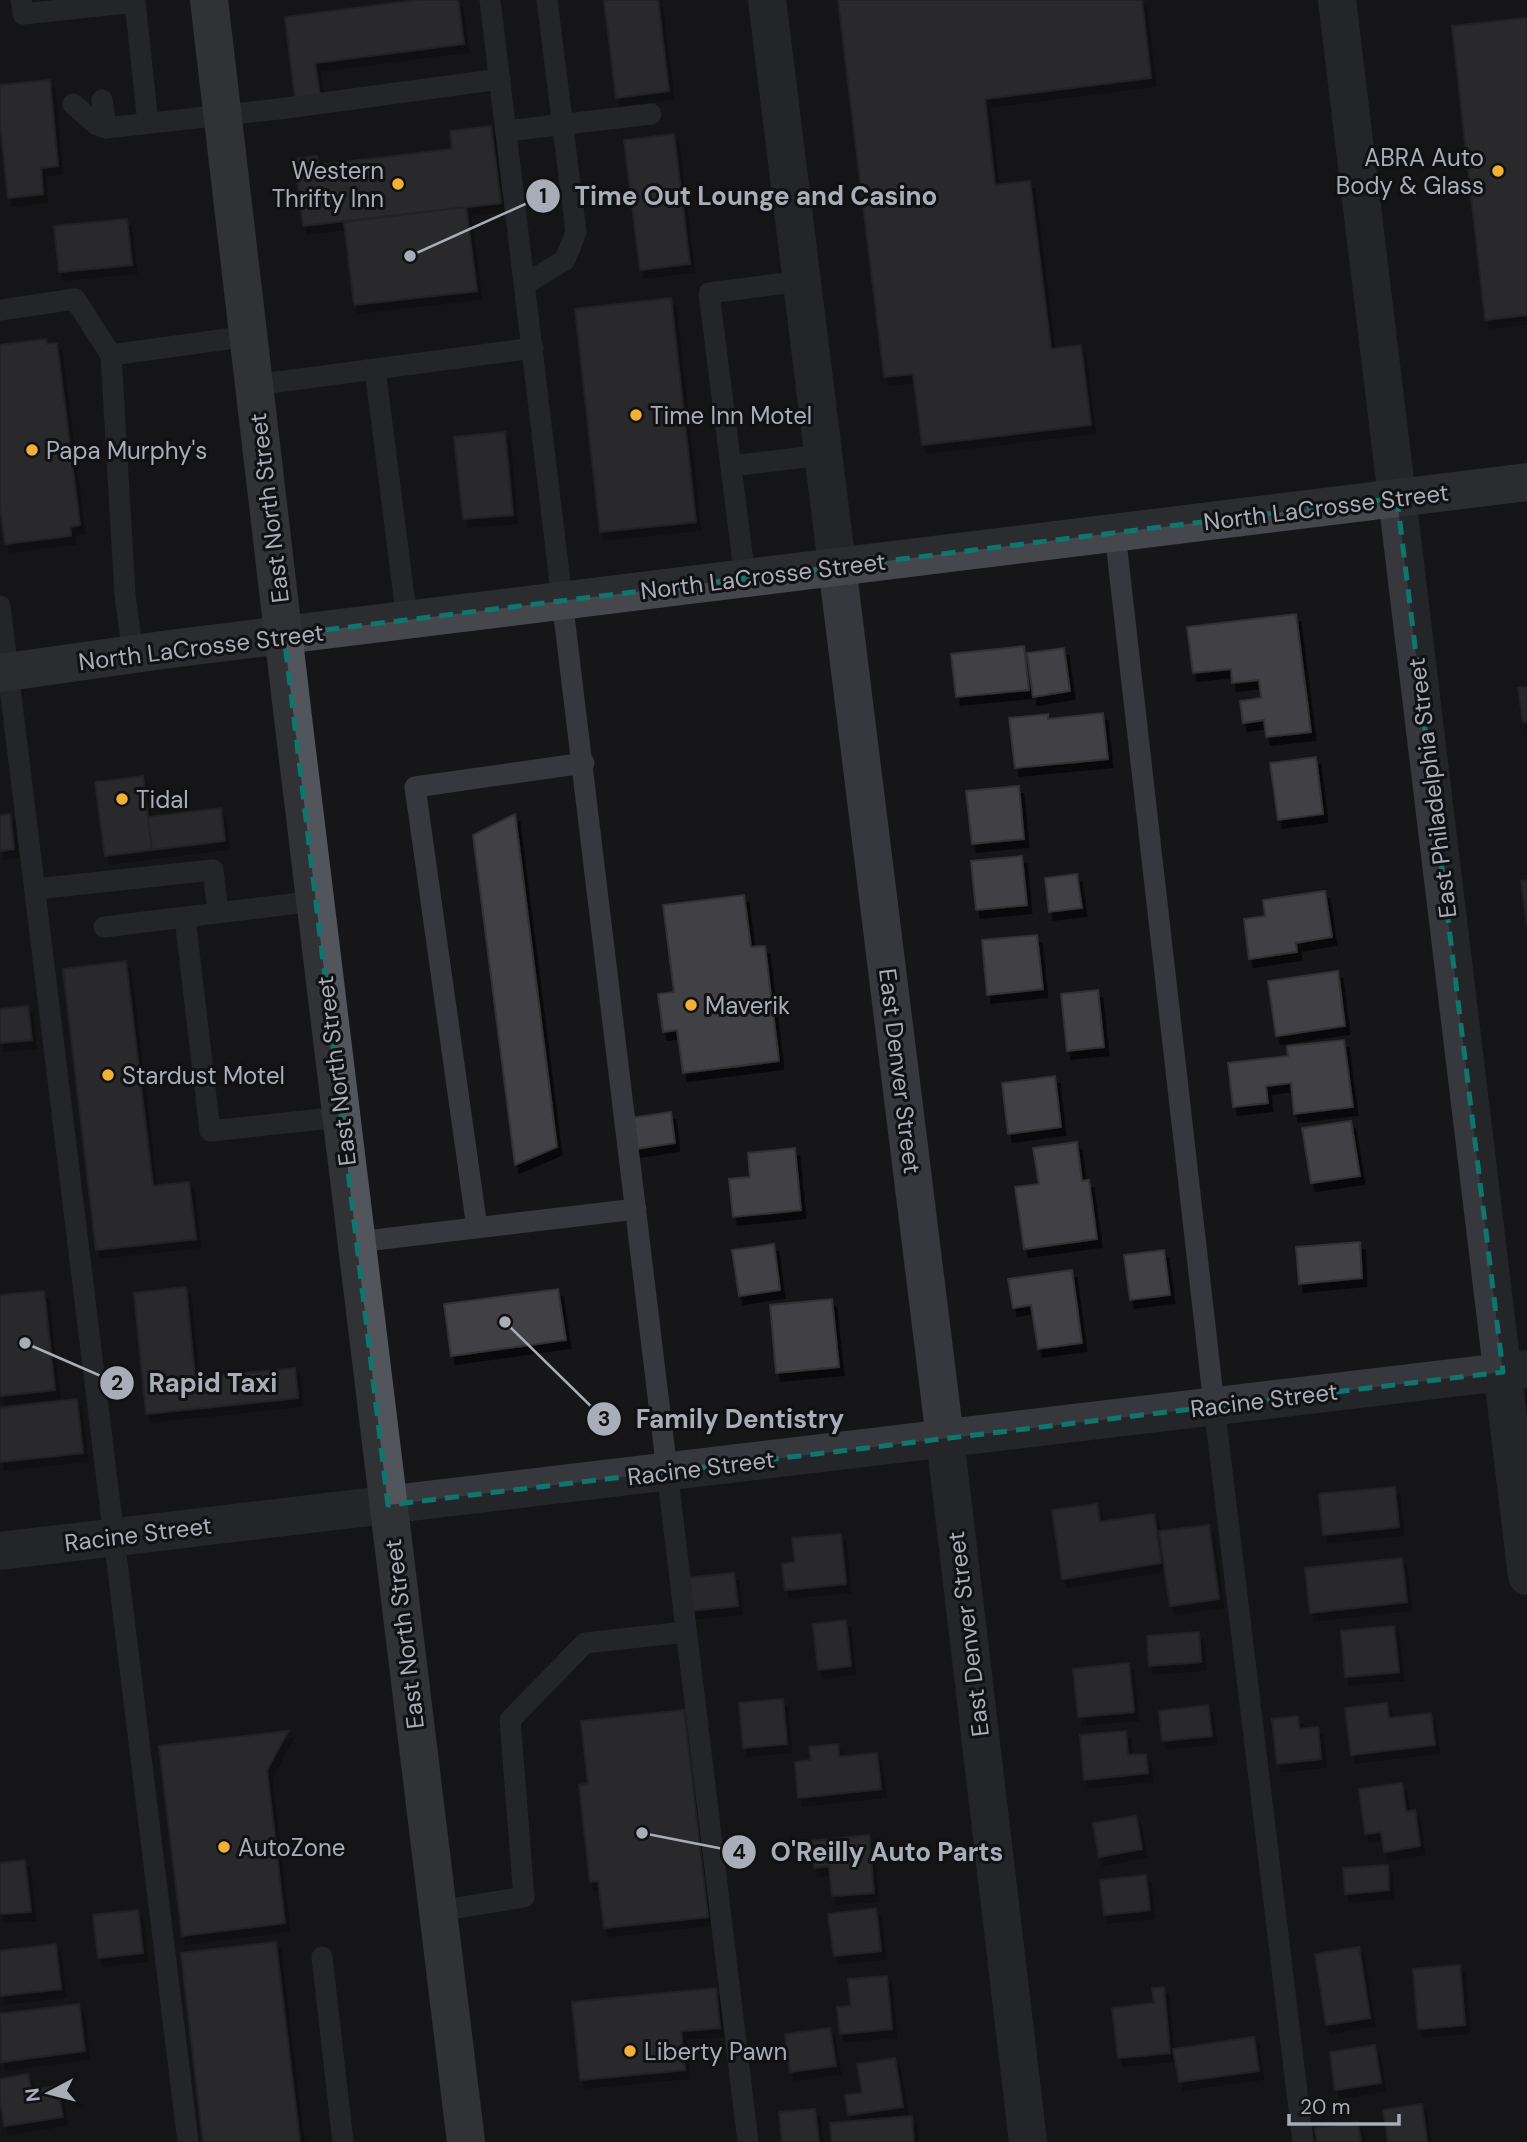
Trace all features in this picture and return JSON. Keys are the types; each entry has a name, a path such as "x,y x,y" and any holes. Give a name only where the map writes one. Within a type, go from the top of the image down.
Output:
{"main road":[{"name":"East North Street","path":"209,0 466,2142"},
{"name":"North LaCrosse Street","path":"4,673 284,635 1527,482"}],"street":[{"name":"East Denver Street","path":"767,0 945,1438 1028,2142"},
{"name":"East Philadelphia Street","path":"1337,0 1397,498 1515,1371 1527,1576"},
{"name":"Racine Street","path":"0,1551 1515,1371"}],"lane":[{"path":"21,0 23,14 64,20 91,17 135,2 148,123"},
{"path":"491,0 748,2142"},
{"path":"525,284 565,260 576,232 547,0"},
{"path":"73,104 97,125 106,128 223,116 500,79"},
{"path":"102,100 106,128"},
{"path":"507,131 652,114"},
{"path":"745,578 709,293 801,281"},
{"path":"0,310 75,299 111,355 125,595 133,654"},
{"path":"111,355 249,336"},
{"path":"254,385 533,348"},
{"path":"375,369 407,620"},
{"path":"731,467 823,455"},
{"path":"1115,533 1214,1405 1303,2142"},
{"path":"0,606 4,673 35,889 188,2142"},
{"path":"477,1228 415,787 584,763"},
{"path":"35,889 213,870 218,913"},
{"path":"104,927 316,901"},
{"path":"185,918 210,1131 341,1117"},
{"path":"357,1242 636,1209"},
{"path":"438,1911 524,1897 510,1720 585,1643 685,1632"},
{"path":"322,1957 343,2142"}],"highlighted area":[{"path":"1397,498 1503,1372 388,1505 284,635"}],"building":[{"name":"Western Thrifty Inn","path":"417,0 458,0 464,44 315,63 320,95 295,98 285,17"},
{"path":"604,0 658,0 669,91 616,98"},
{"path":"838,0 1142,0 1151,78 985,99 995,185 1030,181 1051,349 1081,345 1091,425 922,445 913,374 884,377"},
{"name":"ABRA Auto Body & Glass","path":"1527,18 1527,315 1485,320 1452,26"},
{"path":"50,80 58,166 41,168 43,194 8,198 0,123 0,85"},
{"name":"Western Thrifty Inn","path":"491,126 501,203 303,226 295,159 317,156 318,165 452,149 450,131"},
{"path":"674,134 690,264 640,270 624,140"},
{"path":"466,207 477,291 354,305 344,222"},
{"path":"127,219 132,265 59,272 54,226"},
{"name":"Time Inn Motel","path":"671,298 696,522 600,532 575,309"},
{"path":"46,339 47,344 57,343 80,525 70,527 71,536 5,544 0,507 0,345"},
{"path":"505,432 513,515 463,519 454,437"},
{"path":"1296,614 1311,732 1266,737 1264,720 1243,723 1240,701 1261,698 1259,680 1232,683 1231,669 1193,673 1187,627"},
{"path":"1024,646 1029,690 956,697 951,654"},
{"path":"1064,648 1070,691 1033,697 1027,653"},
{"path":"1527,687 1527,722 1523,722 1518,688"},
{"path":"1103,713 1108,759 1015,768 1009,718 1048,714 1048,719"},
{"path":"1316,757 1323,814 1278,820 1270,763"},
{"name":"Tidal","path":"143,776 152,850 105,856 95,782"},
{"path":"1019,786 1024,839 972,844 966,791"},
{"name":"Tidal","path":"221,808 225,841 152,850 148,817"},
{"path":"10,814 14,849 0,851 0,815"},
{"path":"515,814 557,1147 515,1165 473,835"},
{"path":"1022,856 1027,905 976,910 971,861"},
{"path":"1077,874 1082,908 1049,912 1045,878"},
{"path":"1527,880 1527,926 1521,881"},
{"path":"1325,891 1332,937 1296,943 1297,952 1249,959 1244,919 1265,916 1263,900"},
{"path":"744,895 751,947 765,946 779,1061 683,1073 677,1030 663,1032 658,994 674,992 663,905"},
{"path":"1037,935 1043,989 987,995 982,940"},
{"name":"Stardust Motel","path":"126,961 153,1186 189,1182 196,1239 96,1250 63,969"},
{"path":"1338,971 1345,1026 1276,1036 1268,981"},
{"path":"1098,990 1104,1047 1067,1051 1061,994"},
{"path":"28,1006 32,1040 0,1043 0,1009"},
{"path":"1344,1040 1353,1107 1294,1114 1291,1083 1266,1086 1268,1103 1233,1107 1228,1063 1288,1056 1287,1046"},
{"path":"1055,1076 1061,1127 1008,1134 1002,1083"},
{"path":"671,1112 675,1143 635,1149 630,1118"},
{"path":"1351,1121 1360,1176 1311,1183 1302,1128"},
{"path":"1077,1142 1082,1181 1089,1180 1097,1239 1024,1249 1015,1187 1039,1184 1033,1148"},
{"path":"795,1148 801,1210 733,1217 729,1179 750,1177 748,1153"},
{"path":"1360,1242 1362,1278 1299,1284 1296,1247"},
{"path":"774,1244 780,1290 739,1296 732,1250"},
{"path":"1164,1250 1170,1295 1130,1300 1124,1255"},
{"path":"1072,1270 1082,1343 1038,1349 1031,1305 1013,1308 1008,1279"},
{"path":"186,1287 195,1378 295,1368 298,1398 146,1414 134,1293"},
{"path":"558,1289 566,1340 451,1356 444,1304"},
{"path":"44,1291 55,1390 0,1396 0,1295"},
{"path":"832,1299 839,1367 776,1373 770,1305"},
{"path":"77,1399 83,1453 0,1462 0,1408"},
{"path":"1395,1487 1399,1527 1323,1535 1319,1494"},
{"path":"1097,1504 1100,1522 1154,1514 1161,1563 1062,1579 1052,1510"},
{"path":"1209,1525 1219,1599 1170,1606 1159,1531"},
{"path":"841,1534 846,1584 785,1590 782,1564 795,1562 792,1538"},
{"path":"1402,1558 1407,1602 1310,1613 1305,1568"},
{"path":"734,1573 738,1606 688,1611 685,1578"},
{"path":"846,1620 851,1666 818,1670 813,1624"},
{"path":"1394,1626 1399,1672 1345,1677 1341,1631"},
{"path":"1199,1632 1201,1662 1149,1666 1147,1636"},
{"path":"1129,1663 1134,1712 1078,1717 1073,1669"},
{"path":"783,1699 787,1744 743,1748 739,1703"},
{"path":"1387,1703 1389,1718 1431,1713 1435,1745 1351,1755 1345,1708"},
{"path":"1208,1705 1212,1736 1162,1741 1159,1711"},
{"path":"684,1710 708,1917 604,1928 598,1881 590,1882 579,1785 588,1784 581,1721"},
{"path":"1298,1716 1299,1729 1318,1727 1321,1759 1277,1764 1272,1719"},
{"name":"AutoZone","path":"288,1731 267,1770 285,1923 182,1936 159,1746"},
{"path":"1126,1731 1128,1755 1146,1754 1148,1773 1084,1780 1080,1735"},
{"path":"838,1744 839,1757 877,1753 881,1789 798,1798 795,1762 811,1760 809,1747"},
{"path":"1402,1783 1406,1812 1415,1810 1420,1846 1384,1852 1381,1832 1365,1834 1359,1789"},
{"path":"1136,1816 1142,1849 1099,1857 1093,1823"},
{"path":"869,1835 874,1893 832,1896 829,1866 814,1868 811,1841"},
{"path":"25,1860 31,1912 0,1914 0,1863"},
{"path":"1388,1865 1389,1890 1345,1894 1343,1868"},
{"path":"1146,1875 1150,1910 1104,1915 1100,1880"},
{"path":"876,1908 881,1951 834,1956 828,1914"},
{"path":"138,1910 143,1953 98,1958 93,1915"},
{"path":"276,1942 300,2142 203,2142 181,1953"},
{"path":"56,1944 61,1989 0,1996 0,1951"},
{"path":"1359,1947 1370,2018 1326,2025 1315,1954"},
{"path":"1460,1965 1465,2025 1418,2029 1413,1969"},
{"path":"887,1976 892,2029 840,2034 837,2007 851,2006 848,1979"},
{"path":"1164,1987 1170,2053 1118,2058 1112,2008 1154,2003 1152,1988"},
{"name":"Liberty Pawn","path":"716,1988 720,2028 681,2031 685,2070 580,2080 572,2002"},
{"path":"79,2004 85,2051 1,2062 0,2014"},
{"path":"830,2028 836,2066 790,2072 785,2034"},
{"path":"1254,2037 1259,2071 1179,2082 1173,2049"},
{"path":"1375,2045 1381,2083 1335,2090 1330,2052"},
{"path":"895,2058 903,2107 848,2115 845,2095 862,2093 857,2064"},
{"path":"28,2074 31,2090 57,2086 63,2117 4,2126 0,2079"},
{"path":"1422,2104 1427,2142 1388,2142 1383,2110"},
{"path":"815,2109 819,2142 782,2142 779,2112"},
{"path":"912,2116 914,2142 832,2142 830,2123"},
{"path":"1358,2122 1361,2142 1317,2142 1315,2128"}],"place":[{"name":"ABRA Auto Body & Glass","path":"1498,171"},
{"name":"Western Thrifty Inn","path":"398,184"},
{"name":"Time Out Lounge and Casino","path":"410,256"},
{"name":"Time Inn Motel","path":"636,415"},
{"name":"Papa Murphy's","path":"32,450"},
{"name":"Tidal","path":"122,799"},
{"name":"Maverik","path":"691,1005"},
{"name":"Stardust Motel","path":"108,1075"},
{"name":"Family Dentistry","path":"505,1322"},
{"name":"Rapid Taxi","path":"25,1343"},
{"name":"O'Reilly Auto Parts","path":"642,1833"},
{"name":"AutoZone","path":"224,1847"},
{"name":"Liberty Pawn","path":"630,2051"}]}
